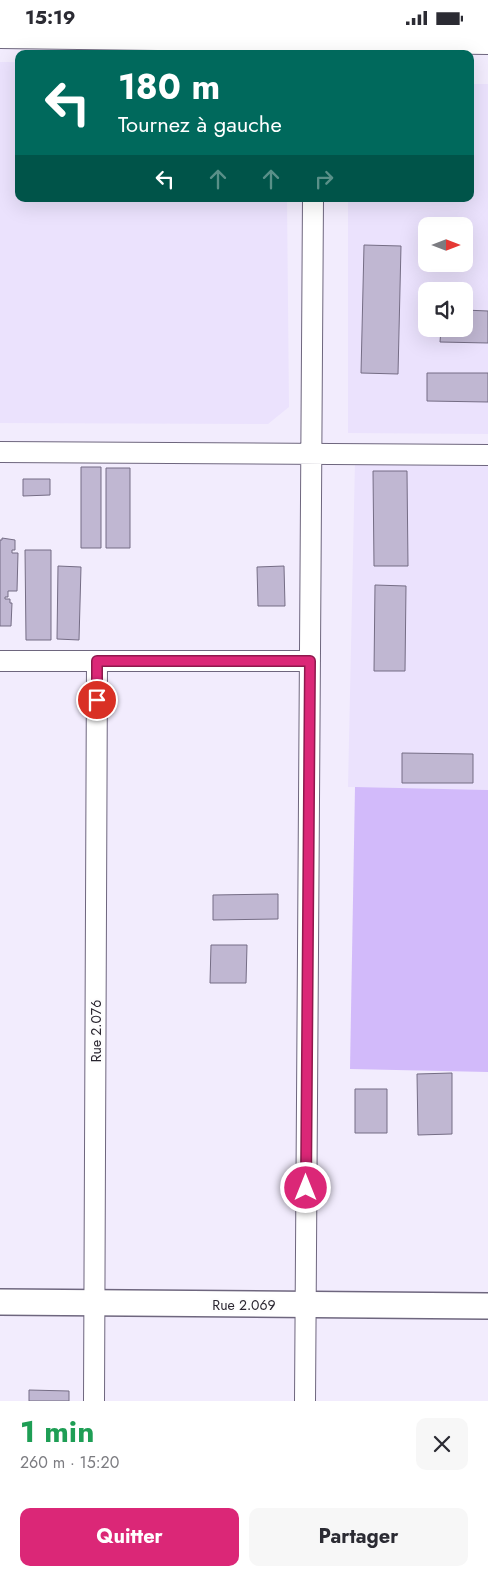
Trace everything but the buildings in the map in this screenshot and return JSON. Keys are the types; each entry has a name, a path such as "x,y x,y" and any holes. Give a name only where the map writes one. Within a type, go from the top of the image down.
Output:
{"street":[{"path":"0,38 314,44 488,44"},
{"path":"305,1401 313,202"},
{"path":"0,452 488,455"},
{"path":"0,661 310,661"},
{"name":"Rue 2.076","path":"94,1401 97,661"},
{"name":"Rue 2.069","path":"0,1303 488,1306"}],"shaded area":[{"path":"0,62 15,62 15,202 287,202 289,407 268,424 0,423"},
{"path":"474,84 488,84 488,434 348,433 348,202 474,202"},
{"path":"355,461 488,464 488,790 348,787"},
{"path":"355,787 488,790 488,1072 350,1069"}],"route":[{"path":"97,700 97,661 310,661 306,1188"}]}
